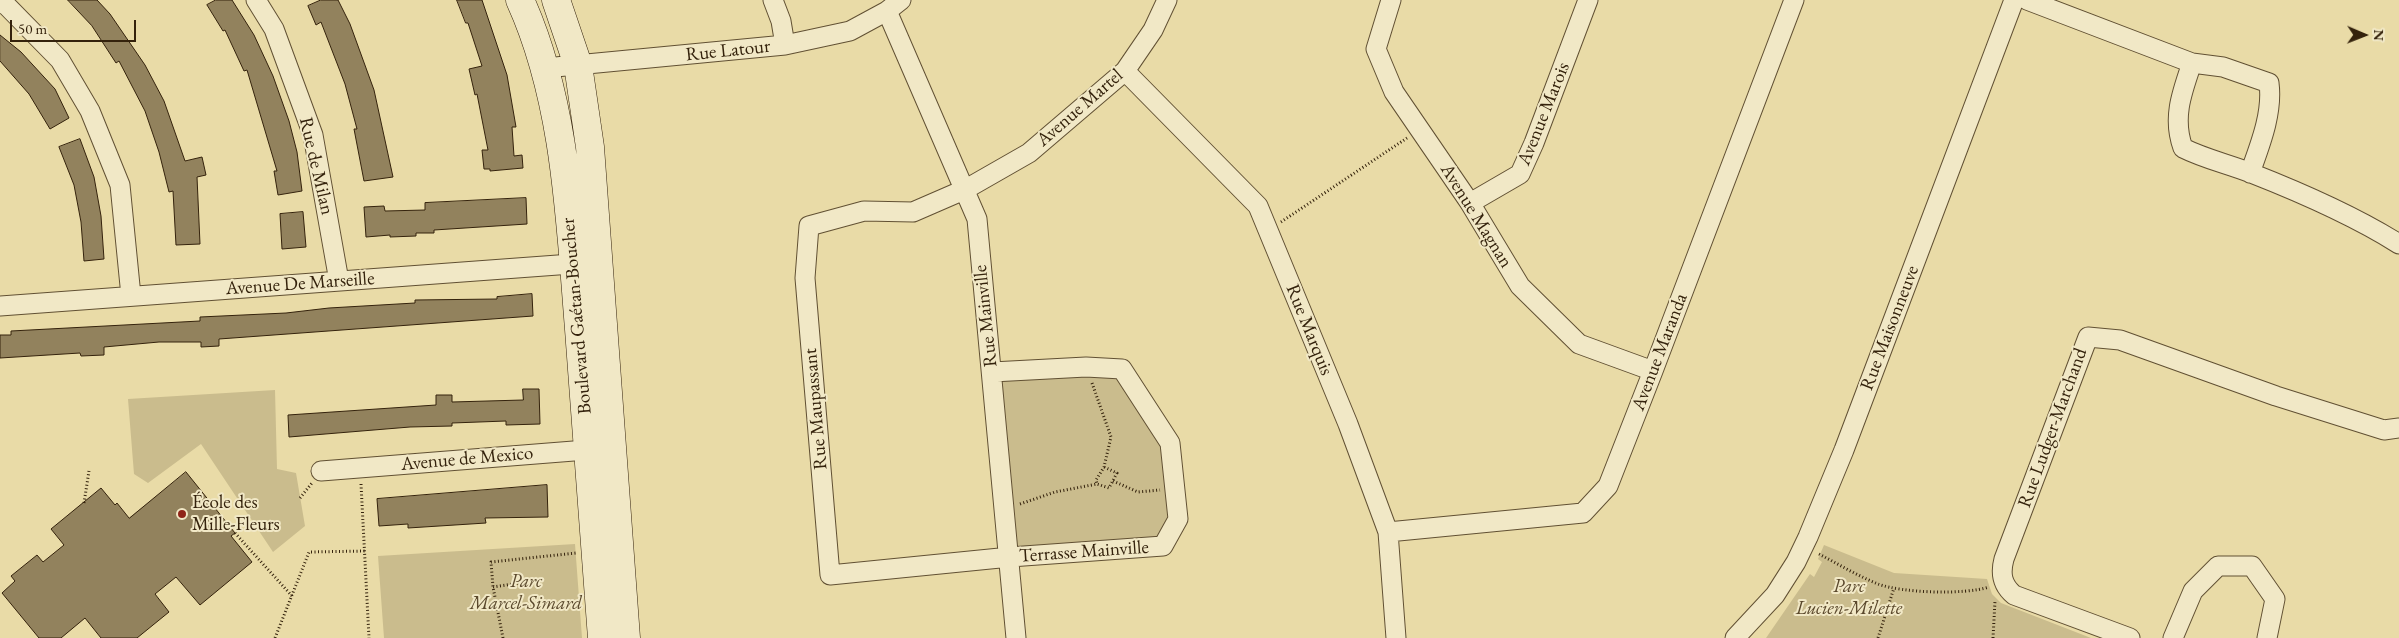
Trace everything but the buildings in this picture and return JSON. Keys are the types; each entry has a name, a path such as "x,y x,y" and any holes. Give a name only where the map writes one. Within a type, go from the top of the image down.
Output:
{"street":[{"name":"Rue de Milan","path":"256,0 274,29 313,136 339,281"},
{"name":"Boulevard Gaétan-Boucher","path":"520,0 545,68 586,263"},
{"name":"Boulevard Gaétan-Boucher","path":"556,0 578,65 590,147 586,263 600,449 626,638"},
{"path":"773,0 781,22 785,45"},
{"name":"Avenue Martel","path":"966,189 1029,153 1125,71 1153,30 1167,0"},
{"name":"Avenue Magnan","path":"1391,0 1376,49 1394,92 1470,203 1520,286 1579,344 1654,371"},
{"name":"Avenue Marois","path":"1470,203 1520,174 1534,143 1588,0"},
{"name":"Avenue Maranda","path":"1388,532 1583,513 1608,486 1654,371 1794,0"},
{"name":"Rue Maisonneuve","path":"1735,638 1775,595 1796,562 1808,537 1844,450 2014,0"},
{"path":"2027,0 2192,63 2223,67 2269,84 2269,105 2265,128 2250,173"},
{"path":"0,2 7,6 60,60 90,110 120,185 131,296"},
{"name":"Rue Latour","path":"545,68 785,45 850,31 894,6"},
{"name":"Rue Mainville","path":"894,6 977,218 1003,511 1010,557 1016,638"},
{"path":"2192,63 2178,109 2178,134 2183,148 2220,164 2250,173 2367,224 2399,244"},
{"name":"Rue Marquis","path":"1125,71 1258,206 1348,424 1388,532 1396,638"},
{"name":"Rue Maupassant","path":"966,189 913,212 864,211 809,226 805,278 830,574 1010,557"},
{"name":"Avenue De Marseille","path":"0,306 586,263"},
{"name":"Rue Ludger-Marchand","path":"2130,638 2014,595 2004,584 2001,574 2004,559 2088,336 2120,340 2276,396 2384,430 2399,428"},
{"name":"Terrasse Mainville","path":"992,372 1086,366 1122,369 1170,443 1178,519 1163,546 1010,557"},
{"name":"Boulevard Gaétan-Boucher","path":"600,449 596,551 602,638"},
{"name":"Avenue de Mexico","path":"321,471 600,449"},
{"path":"2172,638 2193,591 2218,566 2252,566 2275,599 2267,638"}],"path":[{"path":"1268,231 1420,130"},
{"path":"1086,366 1111,437 1104,467 1096,480 1097,484"},
{"path":"1003,511 1055,492 1097,484 1109,488 1117,473 1104,467"},
{"path":"360,468 369,638"},
{"path":"84,503 89,470"},
{"path":"1113,481 1138,492 1175,490"},
{"path":"236,533 292,596"},
{"path":"275,638 309,552 365,551"},
{"path":"503,638 493,587 492,562 596,551"},
{"path":"1818,554 1877,583 1894,588 1971,592 1989,587"},
{"path":"493,587 527,582"},
{"path":"1878,638 1894,588"},
{"path":"1993,638 1996,598"}],"green space":[{"path":"1122,369 1170,443 1178,519 1163,546 1010,557 992,372"},
{"path":"275,390 277,469 296,473 305,526 273,552 201,444 148,483 134,474 128,399"},
{"name":"Parc Marcel-Simard","path":"575,544 582,638 384,638 378,556"},
{"name":"Parc Lucien-Milette","path":"1824,545 1894,573 1987,579 1992,594 2001,603 2091,638 1766,638 1810,574 1814,577 1822,562 1818,559"}],"place":[{"name":"École des Mille-Fleurs","path":"182,514"}]}
